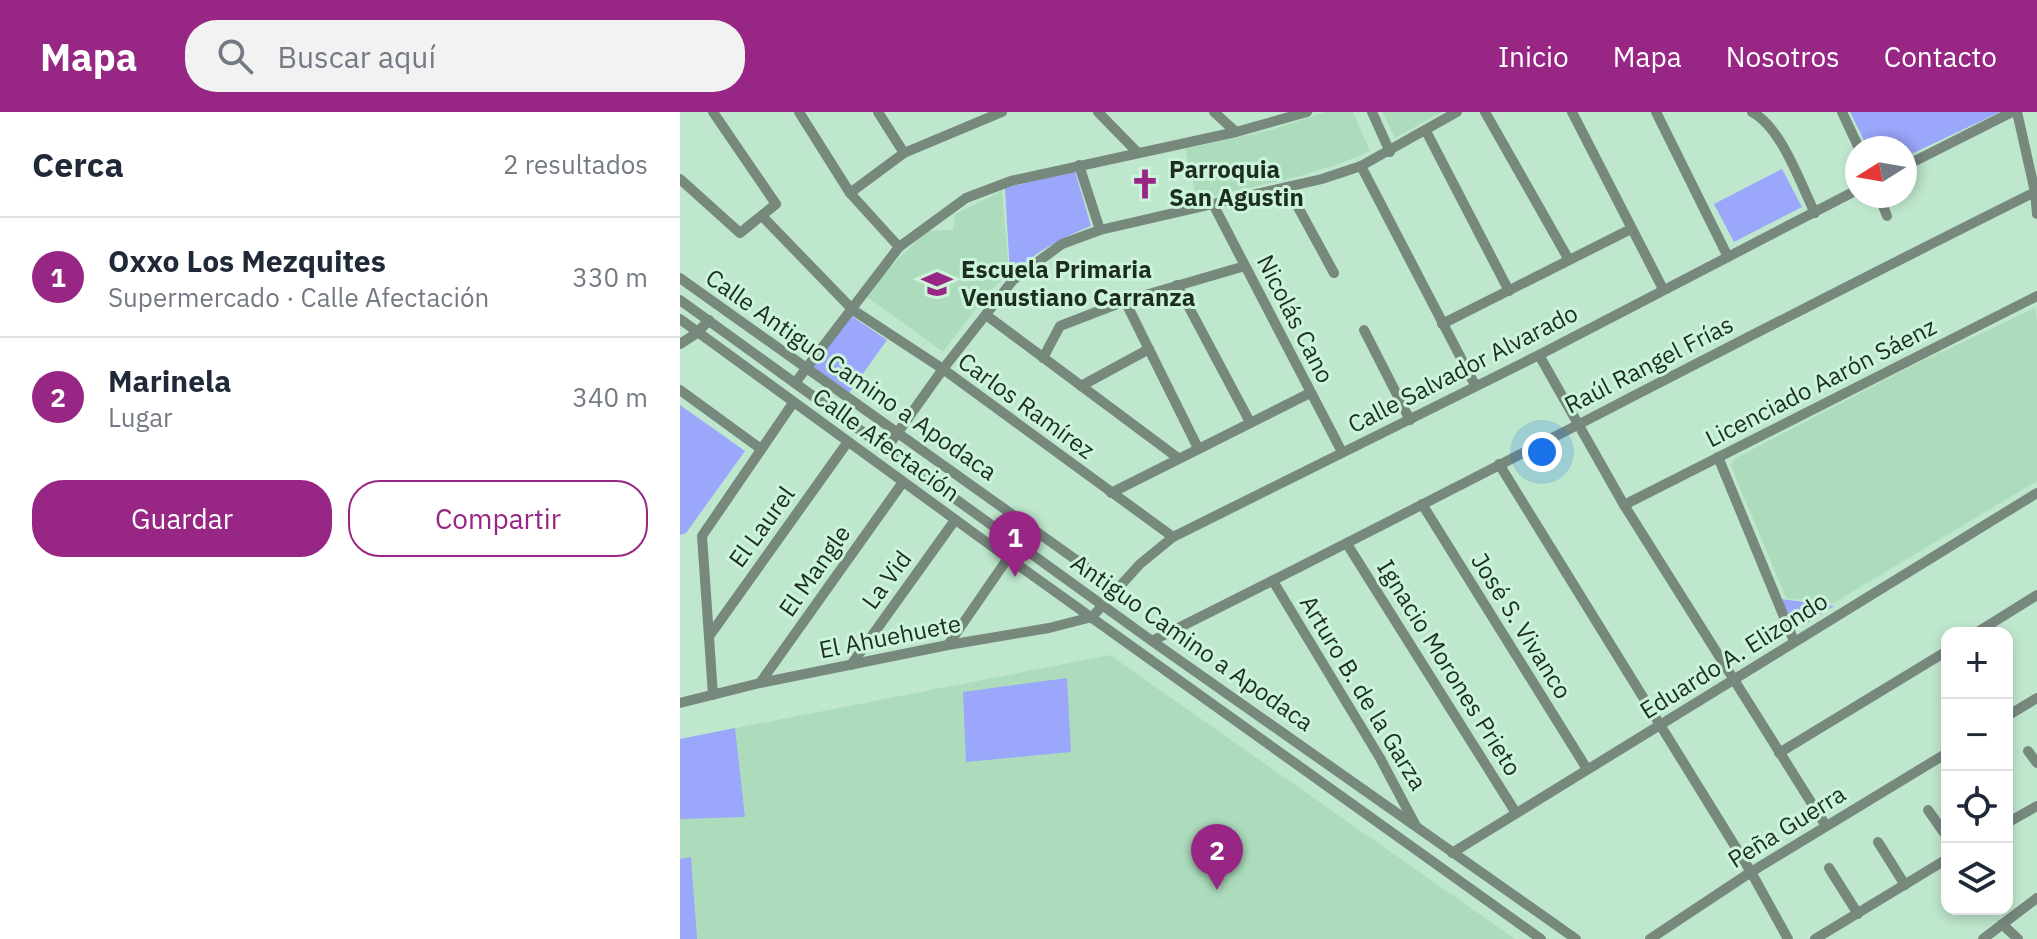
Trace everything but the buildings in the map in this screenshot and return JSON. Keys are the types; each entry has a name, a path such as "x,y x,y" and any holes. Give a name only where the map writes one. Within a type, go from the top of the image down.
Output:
{"street":[{"path":"680,179 740,233 776,204 713,112"},
{"path":"799,112 850,193 899,247"},
{"path":"878,112 904,153"},
{"path":"850,193 904,153 1002,112"},
{"path":"1098,112 1138,153"},
{"path":"1214,112 1236,132"},
{"path":"795,383 899,247 966,198 1011,181 1236,132 1307,112"},
{"path":"1372,112 1390,152"},
{"path":"886,449 943,369 1013,280 1062,244 1100,230 1287,187 1361,166 1457,112"},
{"path":"1485,112 1569,260"},
{"path":"1572,112 1663,289"},
{"path":"1656,112 1728,257"},
{"path":"1752,112 1767,123 1777,136 1815,213"},
{"path":"1842,112 1853,136"},
{"path":"1917,160 2015,112 2036,191 2037,214"},
{"path":"1426,131 1509,291"},
{"path":"1079,165 1100,230"},
{"path":"1361,166 1475,385"},
{"path":"1287,187 1334,273"},
{"name":"Raúl Rangel Frías","path":"1152,641 2036,191"},
{"name":"Calle Salvador Alvarado","path":"1104,606 1154,551 1173,537 1539,355 1845,197"},
{"name":"Nicolás Cano","path":"1213,204 1342,452"},
{"path":"1884,208 1887,216"},
{"name":"Carlos Ramírez","path":"762,216 853,310 943,369 1173,537"},
{"path":"1442,324 1631,229"},
{"path":"1043,358 1060,326 1125,301 1245,266"},
{"name":"Calle Antiguo Camino a Apodaca","path":"680,278 1117,589"},
{"path":"1177,285 1250,422"},
{"name":"Licenciado Aarón Sáenz","path":"1624,505 2037,296"},
{"name":"Calle Antiguo Camino a Apodaca","path":"680,300 709,320"},
{"path":"1125,301 1198,448"},
{"path":"986,315 1178,458"},
{"path":"680,319 697,333"},
{"path":"680,344 709,320"},
{"name":"Antiguo Camino a Apodaca","path":"709,320 1152,641 1576,939"},
{"path":"1364,330 1410,420"},
{"name":"Calle Afectación","path":"697,333 1092,617"},
{"path":"1081,386 1149,349"},
{"path":"1539,355 1624,505 1826,826"},
{"path":"680,390 761,449"},
{"path":"1111,493 1310,393"},
{"path":"713,695 702,536 793,403"},
{"name":"El Laurel","path":"710,635 847,443"},
{"path":"1718,457 1794,641"},
{"path":"1499,464 1751,872 1788,939"},
{"name":"El Mangle","path":"760,683 903,482"},
{"name":"Eduardo A. Elizondo","path":"1452,853 2037,493"},
{"name":"José S. Vivanco","path":"1422,504 1587,769"},
{"name":"La Vid","path":"851,665 955,520"},
{"name":"Ignacio Morones Prieto","path":"1347,544 1516,813"},
{"path":"948,645 1008,558"},
{"name":"Arturo B. de la Garza","path":"1273,581 1380,758 1417,827"},
{"path":"1986,627 2037,595"},
{"name":"El Ahuehuete","path":"680,703 760,683 948,645 1038,631 1092,617 1104,606"},
{"path":"1092,617 1382,828 1541,939"},
{"path":"1779,753 1941,655"},
{"path":"2013,712 2037,698"},
{"path":"2028,751 2037,763"},
{"name":"Peña Guerra","path":"1650,939 1751,872 1941,757"},
{"path":"2013,820 2037,806"},
{"path":"1928,810 1941,828"},
{"path":"1878,842 1905,885"},
{"path":"1815,939 1941,863"},
{"path":"1829,868 1858,914"},
{"path":"1983,939 2037,898"},
{"path":"2002,924 2018,939"}],"shaded area":[{"path":"1325,112 1353,112 1370,151 1300,176 1197,200 1185,149 1271,130"},
{"path":"1383,112 1442,112 1395,138"},
{"path":"1850,112 2000,112 1917,151 1917,136 1862,136"},
{"path":"1782,169 1802,207 1734,242 1714,204"},
{"path":"1075,171 1091,226 1048,247 1010,274 1005,188"},
{"name":"Escuela Primaria Venustiano Carranza","path":"1002,191 1009,272 985,296 943,352 866,296 886,271 927,231 953,230 955,214"},
{"path":"2035,308 2037,481 1832,604 1786,598 1731,466 1734,459 1908,368"},
{"path":"850,315 887,340 849,393 812,367"},
{"path":"680,405 745,451 686,533 680,535"},
{"path":"1781,599 1834,606 1799,628 1794,626"},
{"path":"1110,655 1515,939 680,939 680,739"},
{"path":"1067,678 1071,752 966,762 963,692"},
{"path":"735,728 745,817 680,819 680,739"},
{"path":"691,857 697,939 680,939 680,859"}],"place":[{"name":"Parroquia San Agustin","path":"1145,184"},
{"name":"Escuela Primaria Venustiano Carranza","path":"937,284"},
{"name":"Oxxo Los Mezquites","path":"1015,577"},
{"name":"Marinela","path":"1217,890"}]}
